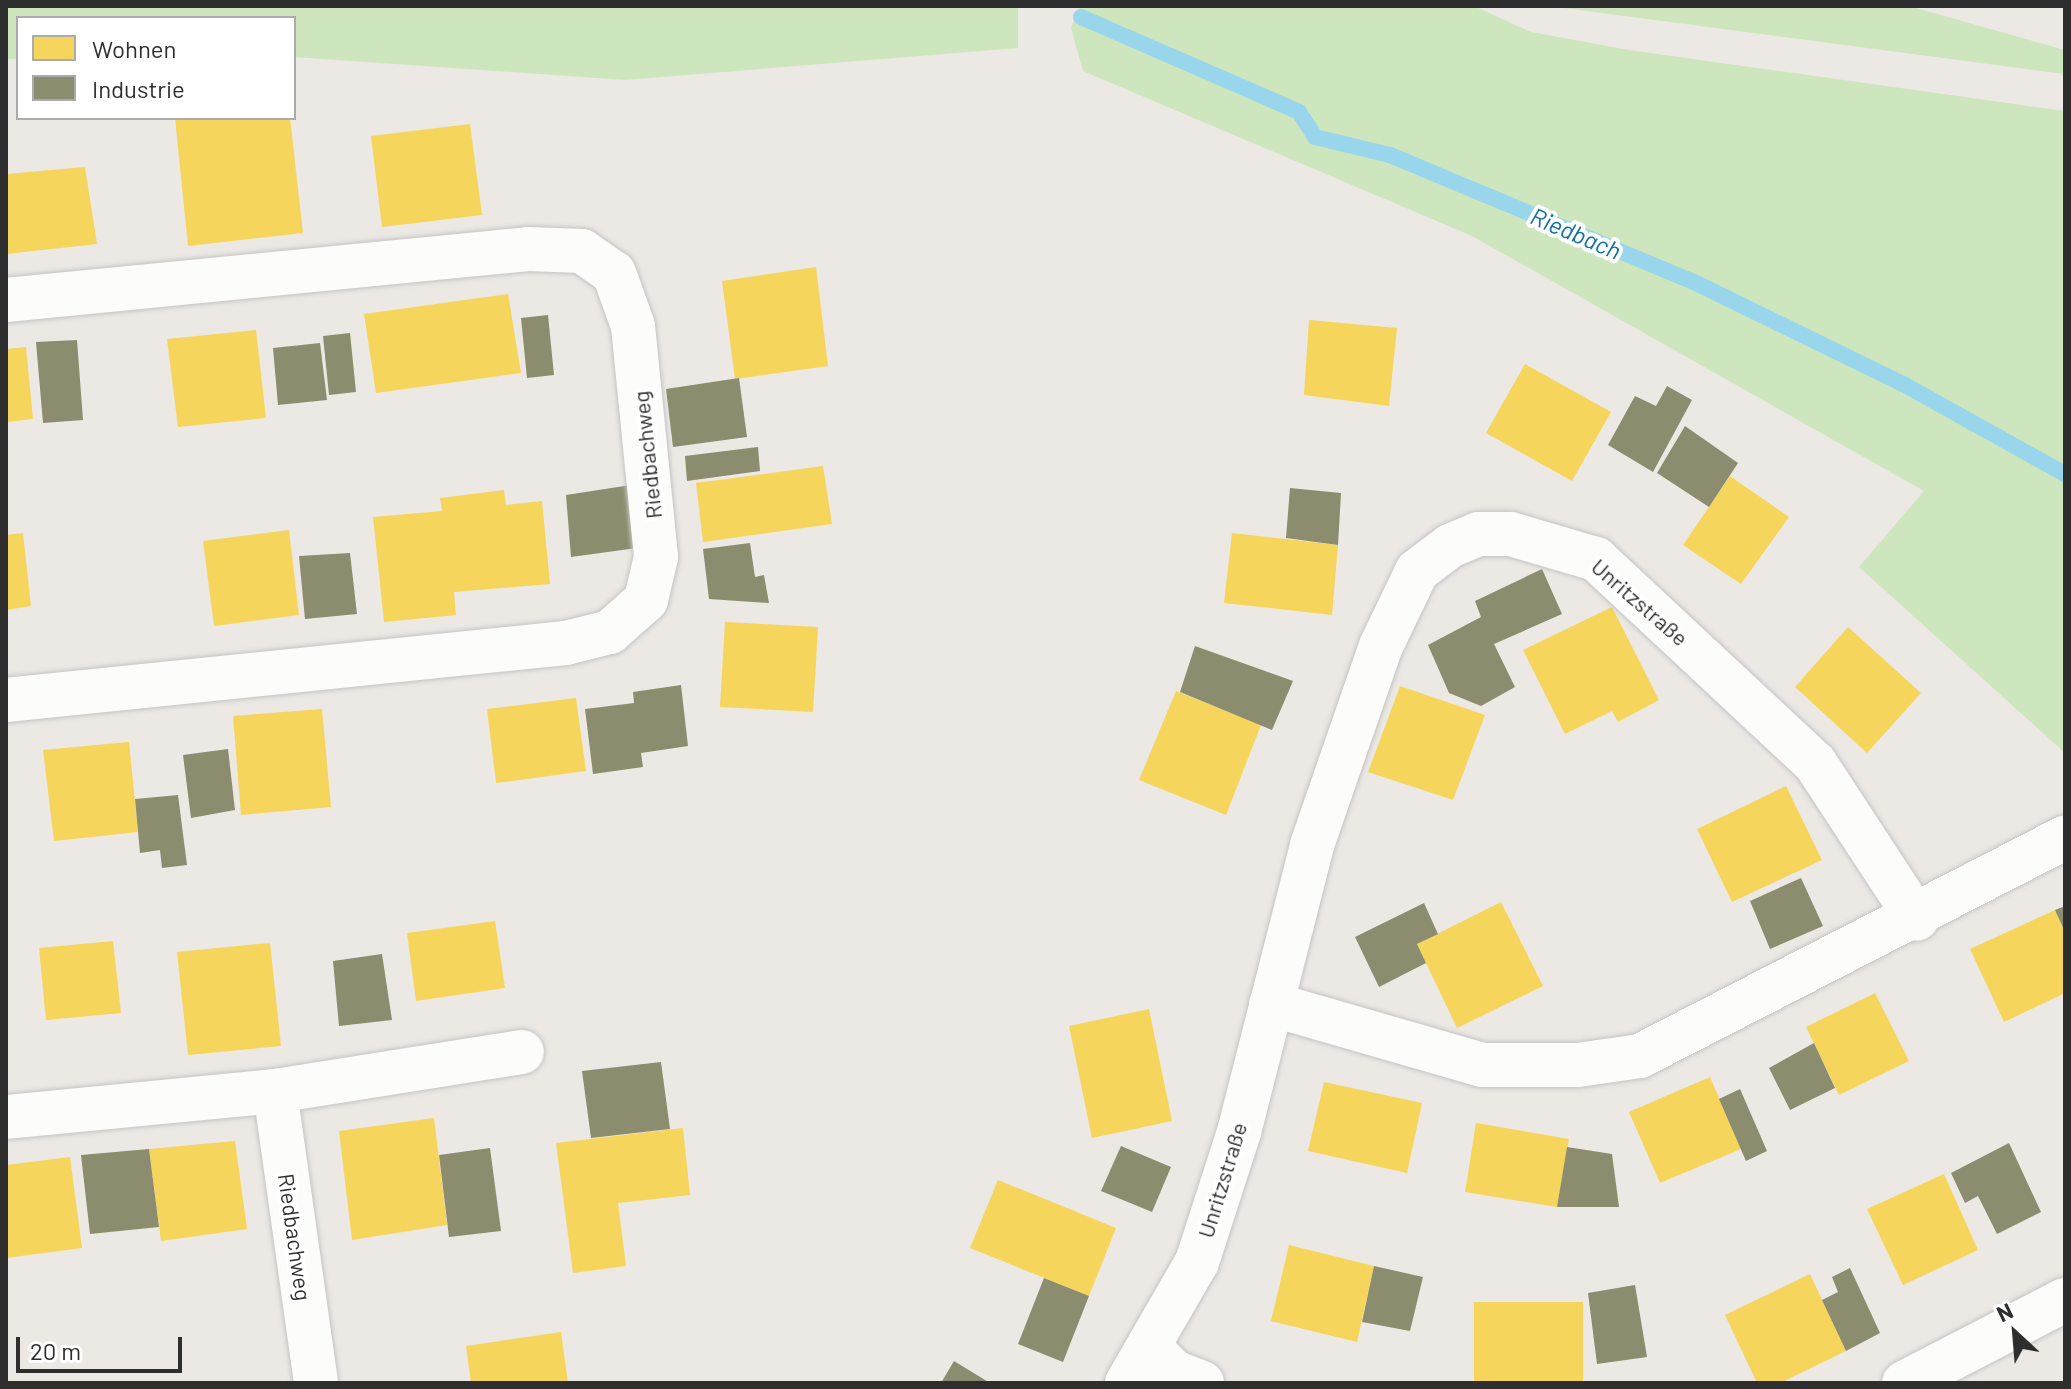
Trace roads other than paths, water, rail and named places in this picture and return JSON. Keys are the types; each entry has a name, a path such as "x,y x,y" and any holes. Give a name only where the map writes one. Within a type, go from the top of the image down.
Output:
{"street":[{"name":"Riedbachweg","path":"6,300 529,249 582,251 614,273 633,326 656,557 646,600 610,632 566,643 6,700"},
{"name":"Unritzstraße","path":"1202,1383 1174,1372 1138,1365 1197,1262 1271,1004 1312,845 1381,646 1417,571 1478,534 1511,534 1596,559 1815,763 1917,919"},
{"path":"1271,1004 1482,1065 1578,1065 1640,1056 1702,1030 1917,919 2065,838"},
{"path":"6,1117 275,1091 522,1052"},
{"name":"Riedbachweg","path":"275,1091 316,1383"},
{"path":"1904,1383 2065,1300"}],"waterway":[{"name":"Riedbach","path":"1081,17 1299,112 1315,137 1390,155 1698,284 1905,385 2065,474"}]}
